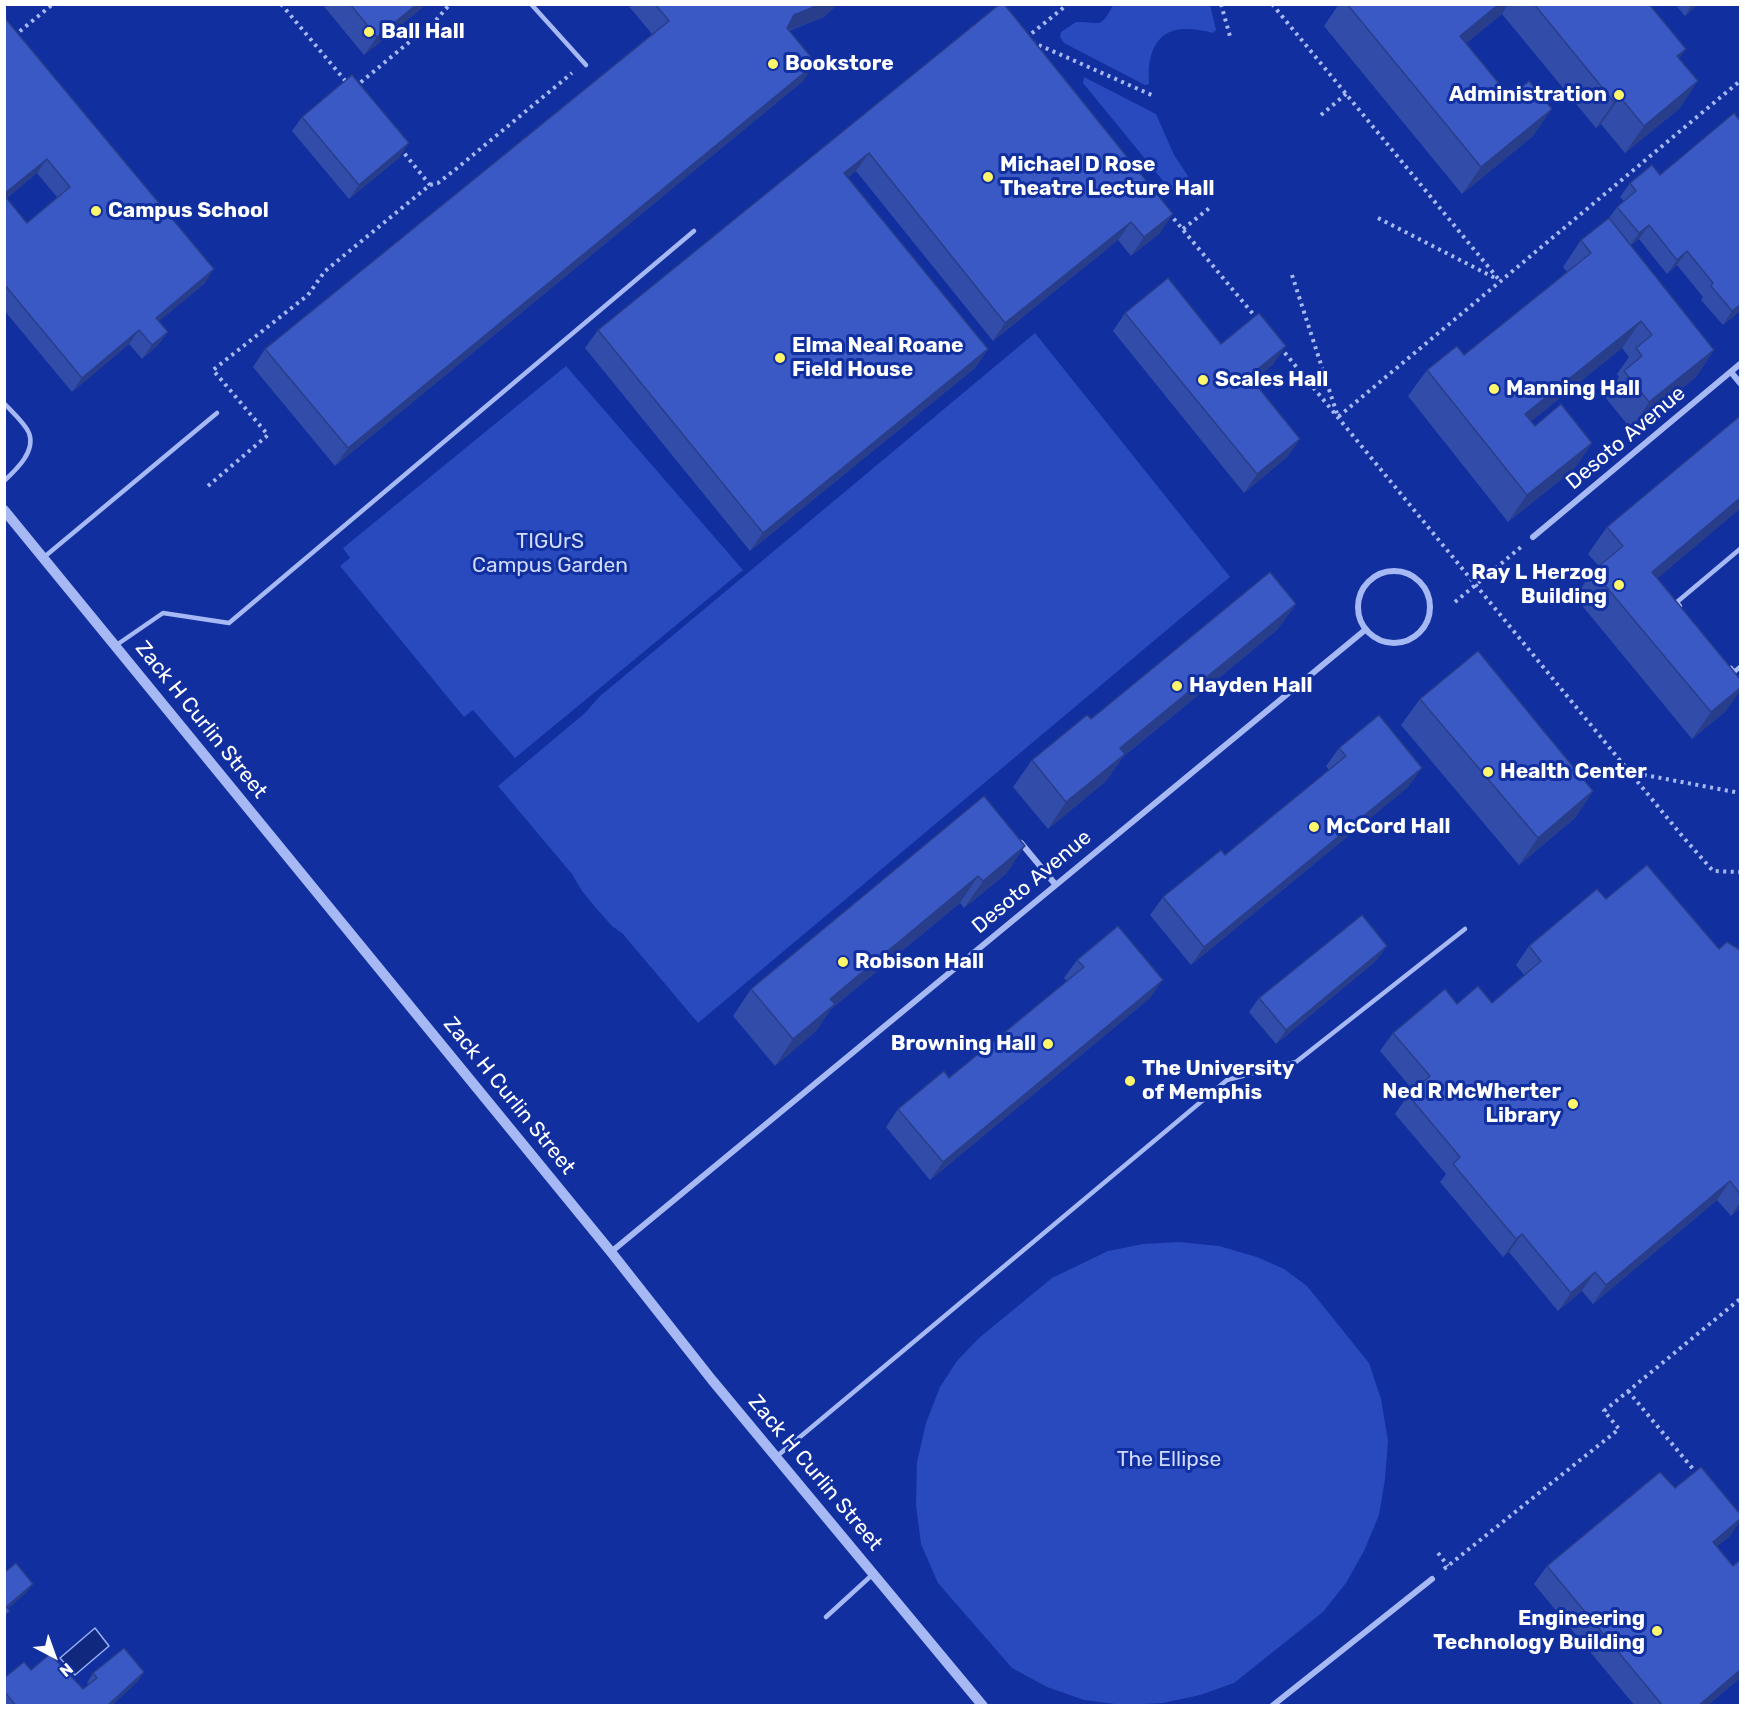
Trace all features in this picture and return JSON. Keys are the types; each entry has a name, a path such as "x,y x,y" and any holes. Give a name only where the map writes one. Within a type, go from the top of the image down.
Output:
{"street":[{"name":"Desoto Avenue","path":"1533,537 1740,364"},
{"path":"1731,372 1740,383"},
{"name":"Zack H Curlin Street","path":"4,510 776,1457 984,1706"},
{"path":"1392,570 1409,573 1420,581 1429,596 1430,614 1416,636 1405,642 1387,643 1375,638 1365,630 1358,614 1359,593 1374,575 1392,570"},
{"name":"Desoto Avenue","path":"611,1252 1365,630"},
{"path":"1016,837 1055,884"},
{"path":"1272,1706 1432,1579"}],"lane":[{"path":"531,4 584,63"},
{"path":"115,646 163,613 229,623 694,231"},
{"path":"4,403 29,431 31,446 23,461 4,481"},
{"path":"43,558 217,414"},
{"path":"1684,611 1677,602 1740,549"},
{"path":"1727,663 1734,672 1740,667"},
{"path":"776,1457 1227,1080 1296,1062 1465,928"},
{"path":"826,1617 874,1573"}],"path":[{"path":"13,37 53,4"},
{"path":"281,4 352,89 419,34 450,4"},
{"path":"1026,39 1068,4"},
{"path":"1221,4 1231,40"},
{"path":"1272,4 1500,280 1378,218"},
{"path":"1019,30 1033,48"},
{"path":"1026,39 1154,96"},
{"path":"208,486 268,435 213,370 308,295 325,271 430,185 438,183 465,162 584,63"},
{"path":"1338,417 1740,81"},
{"path":"1321,115 1346,94"},
{"path":"394,141 430,185"},
{"path":"1183,229 1212,206"},
{"path":"1168,211 1264,328"},
{"path":"1292,275 1338,417"},
{"path":"1279,345 1683,837 1713,871 1740,872"},
{"path":"1455,602 1533,537"},
{"path":"1629,772 1740,793"},
{"path":"1432,1579 1619,1429 1604,1411 1740,1299"},
{"path":"1628,1391 1699,1476"},
{"path":"1438,1552 1449,1566"}],"green space":[{"path":"1113,5 1210,5 1216,30 1213,33 1182,29 1166,34 1154,49 1149,63 1149,84 1145,85 1064,43 1060,37 1061,32 1076,22 1102,22"},
{"path":"1084,77 1156,114 1174,155 1190,179 1189,183 1174,190 1169,188 1083,83"},
{"path":"1035,333 1230,577 698,1023 623,934 612,926 596,908 572,874 498,786 585,713 599,697"},
{"name":"TIGUrS Campus Garden","path":"566,366 743,570 515,758 473,710 464,717 340,566 350,558 343,548"},
{"name":"The Ellipse","path":"1179,1242 1219,1246 1257,1257 1284,1269 1307,1286 1369,1363 1381,1399 1388,1441 1379,1515 1364,1551 1346,1583 1323,1612 1234,1683 1200,1695 1163,1703 1123,1705 1084,1700 1047,1687 1012,1668 938,1583 921,1544 916,1505 917,1462 926,1423 940,1387 957,1361 979,1338 1052,1278 1108,1251 1143,1244"}],"shaded area":[{"path":"95,1628 109,1646 75,1675 60,1658"}],"building":[{"path":"350,4 417,4 377,37"},
{"path":"655,4 821,4 794,15 787,28 816,63 348,448 265,349 669,21"},
{"path":"1000,4 1004,4 1173,214 1144,237 1131,222 1005,323 869,153 844,173 988,349 763,533 598,330"},
{"path":"1347,4 1499,4 1460,36 1510,97 1529,81 1552,109 1481,167"},
{"path":"1534,4 1649,4 1686,49 1677,56 1698,81 1644,126 1620,97 1614,102"},
{"name":"Campus School","path":"4,17 214,269 156,318 168,332 152,345 139,330 82,378 4,284 4,195 27,223 70,187 47,159 4,194"},
{"path":"352,75 409,143 359,185 302,117"},
{"path":"1734,113 1740,121 1740,305 1732,311 1711,286 1713,283 1687,251 1677,260 1649,225 1639,233 1617,207 1636,191 1630,183 1652,165 1660,175"},
{"name":"Manning Hall","path":"1609,218 1714,350 1649,402 1624,371 1642,356 1636,348 1652,335 1641,321 1525,414 1535,426 1561,404 1592,443 1527,495 1427,370 1457,346 1464,355 1591,253 1581,240"},
{"name":"Scales Hall","path":"1168,278 1221,344 1259,313 1286,346 1249,376 1300,439 1257,474 1125,313"},
{"name":"Ray L Herzog Building","path":"1740,416 1740,498 1652,572 1740,679 1740,688 1711,712 1593,571 1623,546 1607,527"},
{"name":"Hayden Hall","path":"1270,572 1296,604 1120,748 1125,754 1066,802 1032,760 1087,715 1091,719"},
{"path":"1478,651 1593,791 1538,838 1420,699"},
{"name":"McCord Hall","path":"1379,715 1422,768 1204,947 1163,897 1221,850 1225,855 1346,756 1339,748"},
{"name":"Robison Hall","path":"984,796 1025,846 983,881 978,876 830,999 835,1004 793,1039 751,989"},
{"name":"Ned R McWherter Library","path":"1647,865 1719,949 1727,942 1740,950 1740,1194 1730,1181 1606,1285 1595,1272 1571,1293 1522,1234 1516,1239 1453,1164 1460,1157 1408,1095 1430,1076 1393,1033 1445,989 1457,1004 1478,986 1492,1003 1541,961 1529,946 1597,889 1606,899"},
{"path":"1362,915 1387,946 1286,1030 1259,998"},
{"name":"Browning Hall","path":"1118,926 1163,980 943,1162 898,1109 944,1071 949,1078 1084,967 1077,960"},
{"name":"Engineering Technology Building","path":"1701,1467 1740,1514 1740,1519 1713,1542 1733,1566 1740,1560 1740,1670 1698,1706 1663,1706 1547,1566 1660,1472 1675,1488"},
{"path":"16,1563 33,1584 6,1607 10,1611 4,1616 4,1573"},
{"path":"124,1648 144,1672 107,1706 16,1706 4,1691 4,1678 24,1662 31,1670 50,1654 83,1689 97,1678 93,1673"}],"place":[{"name":"Ball Hall","path":"369,32"},
{"name":"Bookstore","path":"773,64"},
{"name":"Administration","path":"1619,95"},
{"name":"Michael D Rose Theatre Lecture Hall","path":"988,177"},
{"name":"Campus School","path":"96,211"},
{"name":"Elma Neal Roane Field House","path":"780,358"},
{"name":"Scales Hall","path":"1203,380"},
{"name":"Manning Hall","path":"1494,389"},
{"name":"Ray L Herzog Building","path":"1619,585"},
{"name":"Hayden Hall","path":"1177,686"},
{"name":"Health Center","path":"1488,772"},
{"name":"McCord Hall","path":"1314,827"},
{"name":"Robison Hall","path":"843,962"},
{"name":"Browning Hall","path":"1048,1044"},
{"name":"The University of Memphis","path":"1130,1081"},
{"name":"Ned R McWherter Library","path":"1573,1104"},
{"name":"Engineering Technology Building","path":"1657,1631"}]}
